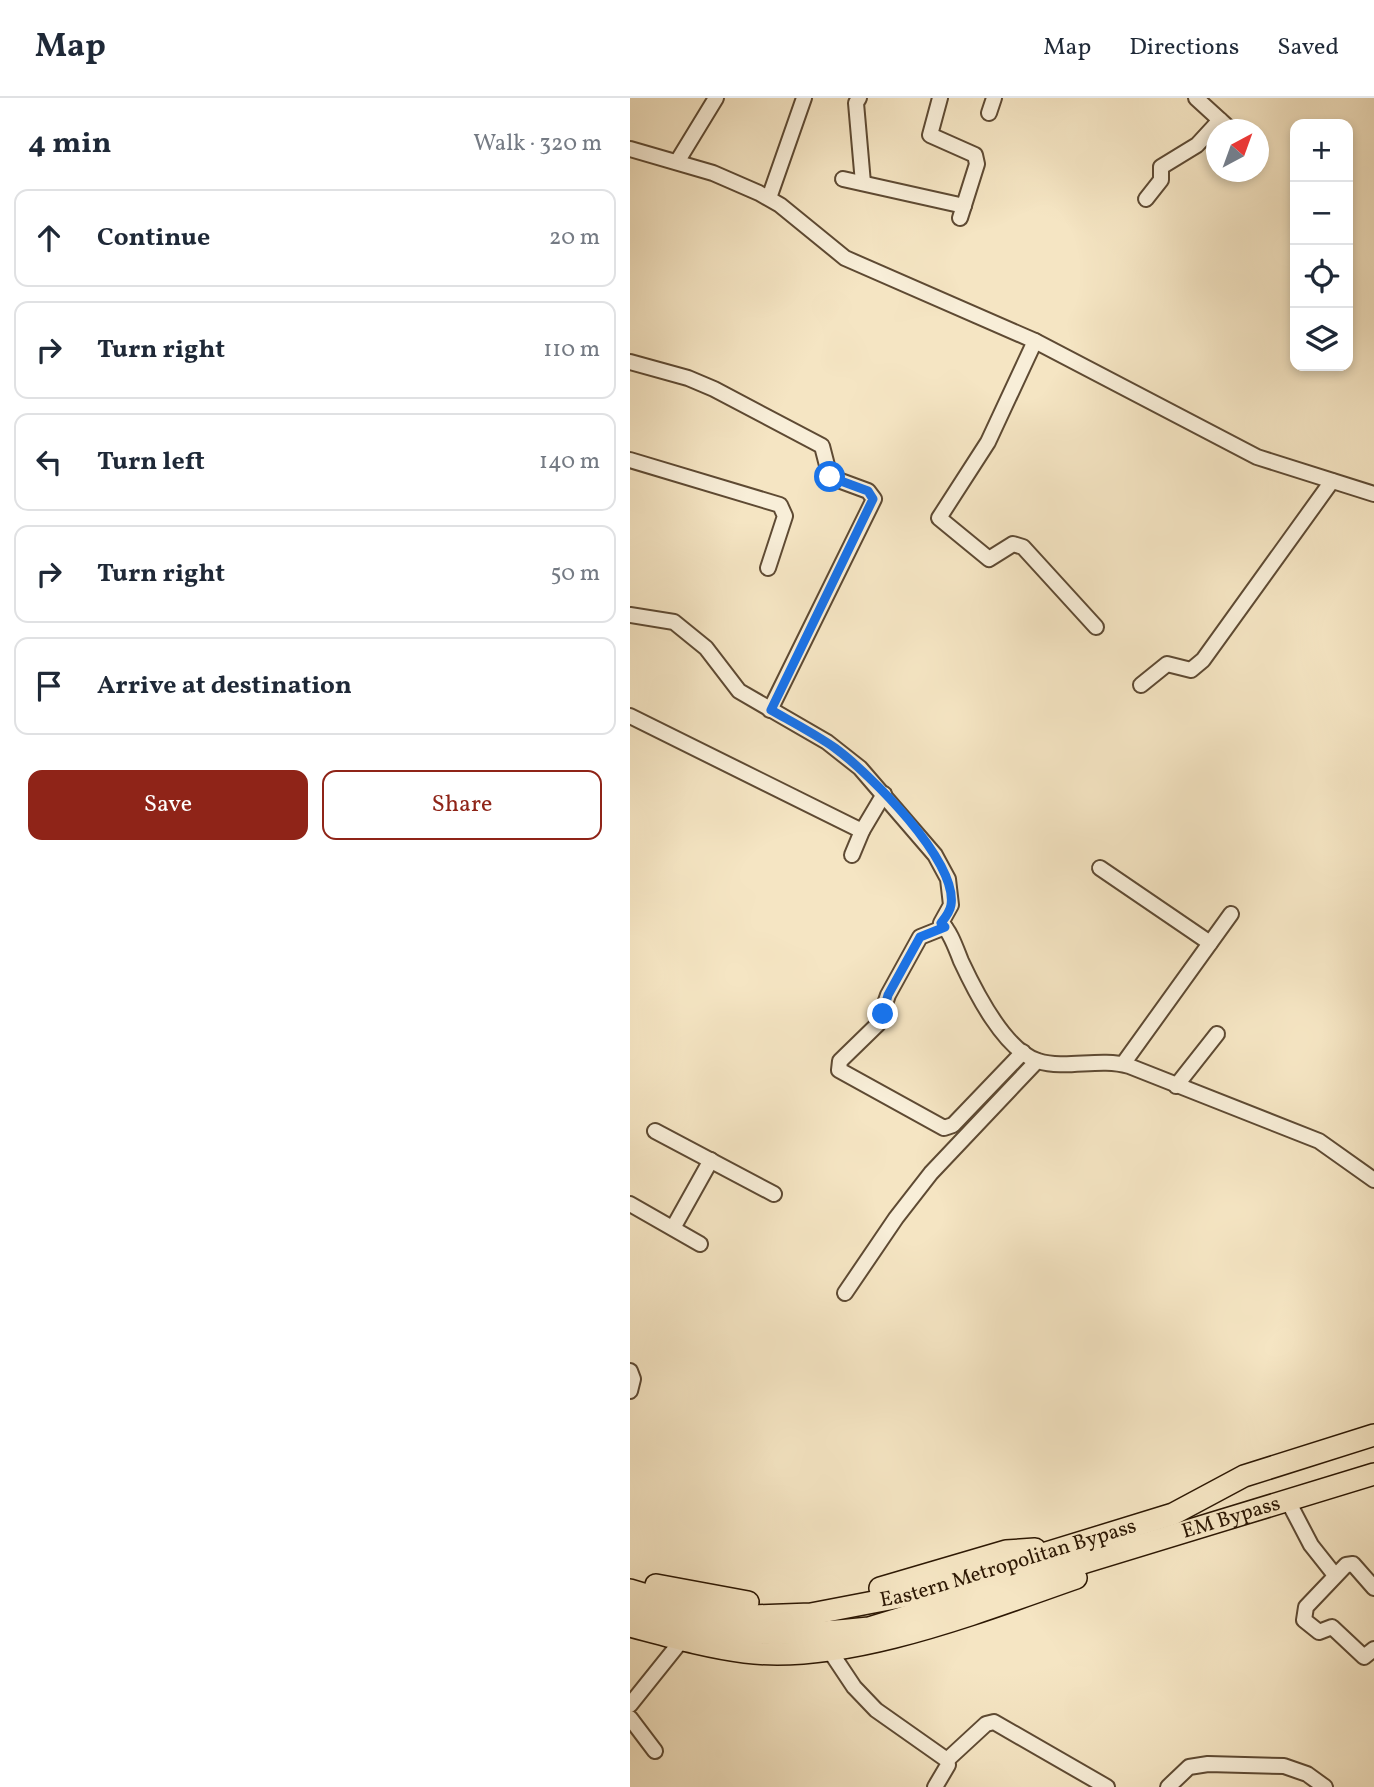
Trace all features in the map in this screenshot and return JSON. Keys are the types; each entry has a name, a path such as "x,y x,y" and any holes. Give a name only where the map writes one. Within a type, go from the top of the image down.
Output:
{"main road":[{"name":"Eastern Metropolitan Bypass","path":"630,1611 676,1624 753,1636 818,1634 869,1628 1043,1565 1068,1546 1173,1514 1244,1476 1374,1435"},
{"name":"EM Bypass","path":"1043,1565 1101,1558 1374,1474"},
{"path":"1173,1514 1183,1534"},
{"path":"630,1578 758,1604 805,1604 853,1596 1006,1551 1068,1546"},
{"path":"630,1626 682,1640 747,1652 796,1653 922,1628 1089,1573 1101,1558"},
{"name":"Eastern Metropolitan Bypass","path":"630,1590 705,1611 752,1616 811,1614 1043,1565"}],"street":[{"path":"677,162 716,98"},
{"path":"769,198 804,98"},
{"path":"859,98 856,103 863,183"},
{"path":"843,179 962,212 977,164 975,155 930,135 940,98"},
{"path":"989,113 994,98"},
{"path":"1196,98 1219,119"},
{"path":"1146,199 1161,180 1161,167 1206,139"},
{"path":"630,149 713,173 769,198 845,257 1035,341 1257,457 1374,494"},
{"path":"1035,341 988,442 939,518 989,559 1013,544 1023,547 1096,627"},
{"path":"630,362 688,378 822,446 830,477 868,491 873,499 771,710"},
{"path":"630,460 780,505 785,516 768,568"},
{"path":"1141,685 1167,664 1191,670 1203,660 1332,481"},
{"path":"630,615 674,622 706,648 739,691 838,750 884,794 934,855 948,879 951,905 941,923 990,1015 1023,1052 1037,1061 1123,1064 1319,1141 1374,1180"},
{"path":"630,716 862,831"},
{"path":"852,855 862,831 884,794"},
{"path":"1100,868 1210,943"},
{"path":"1123,1064 1231,914"},
{"path":"945,927 920,937 888,995 881,1020 841,1061 839,1070 944,1128 953,1125 1023,1052"},
{"path":"1176,1086 1217,1034"},
{"path":"845,1293 896,1217 931,1173 1037,1061"},
{"path":"655,1130 774,1194"},
{"path":"673,1228 711,1160"},
{"path":"630,1204 700,1244"},
{"path":"630,1371 634,1379 630,1391"},
{"path":"1288,1501 1311,1545 1334,1574"},
{"path":"1374,1588 1353,1564 1346,1565 1334,1574 1306,1607 1304,1622 1319,1632 1332,1627 1364,1657 1374,1649"},
{"path":"630,1705 682,1640"},
{"path":"828,1648 854,1687 876,1710 947,1760 948,1765 935,1787"},
{"path":"630,1718 655,1751"},
{"path":"947,1760 986,1724 994,1722 1107,1787"},
{"path":"1168,1787 1195,1764 1284,1766 1307,1774 1325,1787"}],"route":[{"path":"830,477 868,491 873,499 771,710 827,742 860,768 904,816 934,855 948,879 951,905 941,923 945,927 924,933 920,937 888,995 883,1014"}]}
